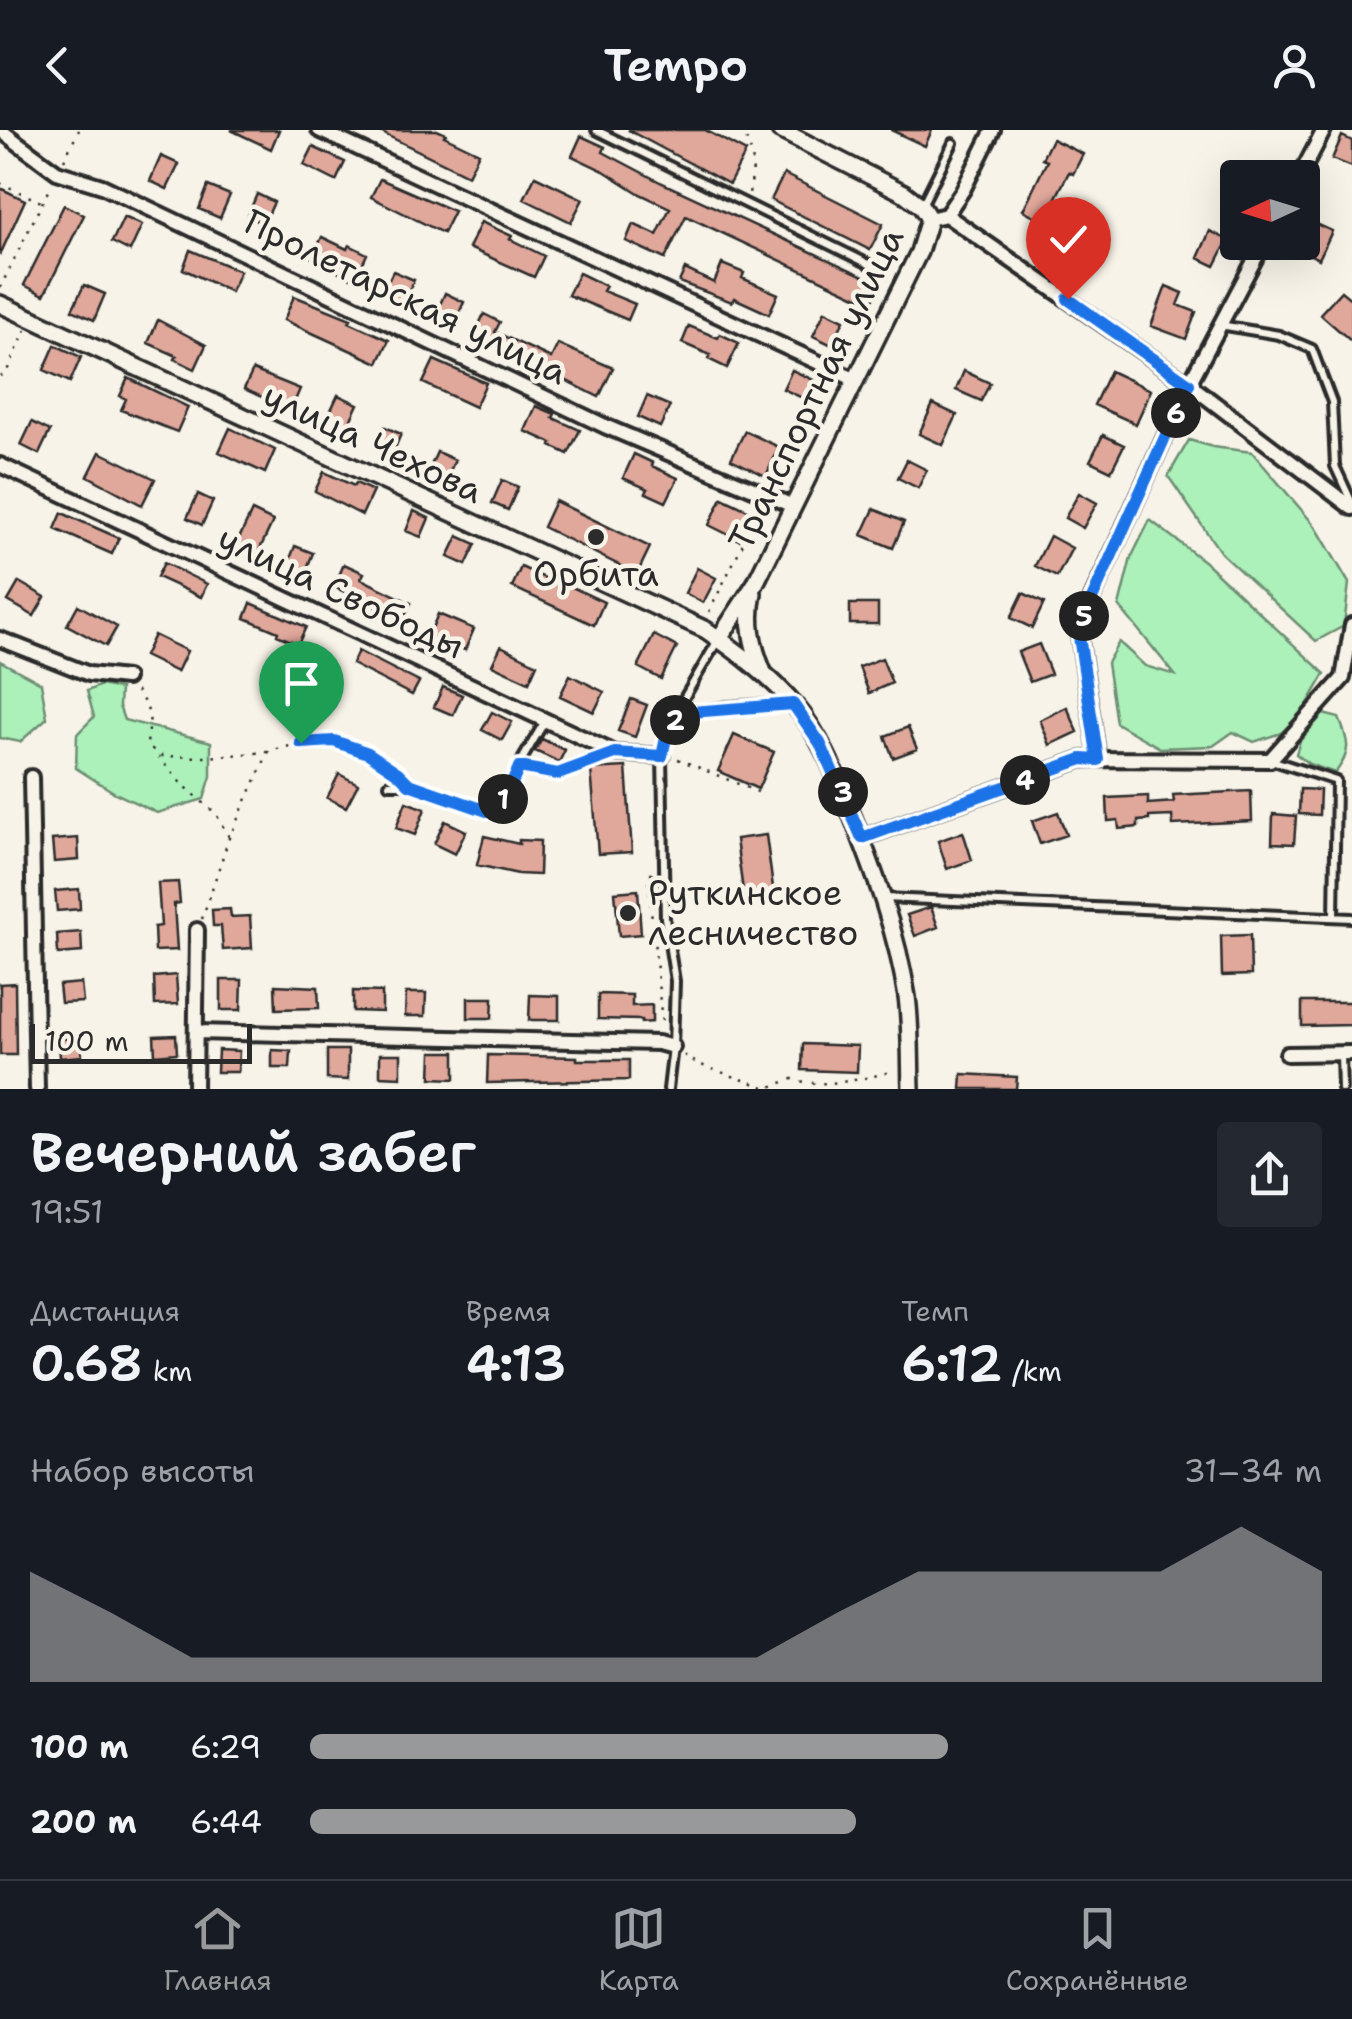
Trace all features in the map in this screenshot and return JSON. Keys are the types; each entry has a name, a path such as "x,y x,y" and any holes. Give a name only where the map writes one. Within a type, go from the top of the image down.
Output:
{"street":[{"name":"Пролетарская улица","path":"0,130 57,172 102,186 607,427 793,506"},
{"path":"319,130 856,380"},
{"path":"780,130 811,137 904,193 925,213 946,215 1189,384 1352,506"},
{"name":"Транспортная улица","path":"946,215 993,130"},
{"path":"1308,160 1324,130"},
{"name":"Транспортная улица","path":"755,584 919,252 925,213"},
{"path":"1098,760 1078,630 1189,384 1254,260"},
{"name":"улица Чехова","path":"0,304 719,639"},
{"name":"улица Свободы","path":"0,465 615,753 668,757"},
{"path":"755,584 719,639 764,672 793,704 820,743 862,838 901,962 907,1001 910,1089"},
{"path":"755,584 750,630 764,672"},
{"path":"862,838 1082,759 1270,760 1342,678 1352,625"},
{"path":"0,639 89,674 126,678"},
{"path":"30,777 38,1089"},
{"path":"195,1089 196,930"},
{"path":"196,1032 668,1046"},
{"path":"1288,1054 1346,1053"}],"lane":[{"path":"596,130 879,269"},
{"path":"614,139 617,130"},
{"path":"925,213 954,143"},
{"path":"1220,324 1278,336 1312,349 1332,402 1335,466 1352,506"},
{"path":"668,1089 675,981 665,918 669,724 719,639"},
{"path":"669,724 691,712 793,704"},
{"path":"388,784 409,784 487,811 506,798 546,720"},
{"path":"519,767 558,774 615,753"},
{"path":"1270,760 1336,781 1334,917"},
{"path":"884,898 1352,918"},
{"path":"1342,1089 1346,1053"}],"path":[{"path":"0,288 79,130"},
{"path":"740,130 750,145 754,169 746,204"},
{"path":"0,183 42,202"},
{"path":"0,274 5,277"},
{"path":"0,376 6,373 31,318"},
{"path":"707,617 766,495"},
{"path":"126,678 146,703 151,718 147,743 180,782 216,814 229,838"},
{"path":"157,756 269,752 301,743 334,741 368,753 409,784"},
{"path":"198,945 229,838 269,752"},
{"path":"668,757 765,795"},
{"path":"664,860 648,878 668,1046 698,1064 767,1088 792,1078 806,1087 900,1070"}],"green space":[{"path":"1189,440 1252,452 1316,527 1349,583 1344,626 1316,641 1221,553 1168,476"},
{"path":"1150,520 1205,562 1325,674 1303,712 1281,733 1254,742 1233,732 1213,746 1160,748 1116,723 1107,663 1119,642 1145,666 1175,675 1119,606 1131,558"},
{"path":"0,661 41,683 47,718 20,742 0,738"},
{"path":"101,685 120,689 119,706 124,720 211,742 211,776 204,799 157,813 76,768 77,734 94,717 87,691"},
{"path":"1323,714 1339,718 1347,740 1344,759 1335,773 1309,764 1296,754 1300,741"}],"building":[{"path":"231,130 279,130 271,149"},
{"path":"376,130 437,130 479,153 468,175"},
{"path":"628,130 705,130 746,152 729,184"},
{"path":"891,130 932,130 925,146"},
{"path":"581,136 660,182 881,284 871,303 686,216 665,259 626,241 633,224 657,235 670,208 572,156"},
{"path":"1342,136 1352,141 1352,167 1332,159"},
{"path":"1052,139 1083,154 1073,174 1069,172 1044,221 1023,210 1047,161 1042,159"},
{"path":"313,147 345,162 336,181 304,165"},
{"path":"161,156 179,164 167,189 150,181"},
{"path":"784,174 883,224 870,250 771,200"},
{"path":"535,176 583,199 571,222 524,199"},
{"path":"380,179 454,211 443,233 371,197"},
{"path":"208,186 230,195 220,218 199,209"},
{"path":"0,188 25,200 0,255"},
{"path":"257,194 274,202 264,224 247,217"},
{"path":"64,205 84,215 44,295 24,285"},
{"path":"124,217 142,225 130,251 112,242"},
{"path":"481,222 544,256 534,277 469,248"},
{"path":"1320,226 1332,231 1320,257"},
{"path":"1210,231 1220,236 1220,256 1215,266 1198,258"},
{"path":"322,237 367,254 355,280 312,258"},
{"path":"190,250 240,271 231,292 183,269"},
{"path":"722,264 778,294 769,314 734,298 732,302 679,282 685,269 714,283"},
{"path":"393,271 414,280 403,304 382,294"},
{"path":"579,273 606,286 603,291 635,304 628,320 568,295"},
{"path":"84,285 105,294 94,320 72,310"},
{"path":"1166,286 1183,293 1178,305 1196,312 1186,339 1151,326"},
{"path":"1341,291 1352,300 1352,342 1320,314"},
{"path":"445,293 464,302 454,325 435,316"},
{"path":"294,296 351,319 349,322 389,340 378,363 284,320"},
{"path":"825,311 844,320 832,345 813,336"},
{"path":"484,314 500,322 495,332 551,358 558,344 613,368 599,397 533,364 531,369 506,357 509,352 474,335"},
{"path":"158,320 206,345 195,369 148,343"},
{"path":"689,326 739,343 727,368 708,359 710,355 682,343"},
{"path":"55,345 81,357 70,382 44,370"},
{"path":"434,360 486,383 475,407 423,383"},
{"path":"253,370 300,389 291,410 244,389"},
{"path":"792,370 820,383 811,402 783,389"},
{"path":"964,371 990,383 981,401 956,390"},
{"path":"1110,371 1151,390 1136,424 1094,405"},
{"path":"128,378 188,407 177,432 121,410 126,399 120,396"},
{"path":"338,395 358,404 345,432 325,423"},
{"path":"647,396 670,406 660,427 638,417"},
{"path":"933,404 957,415 943,445 919,434"},
{"path":"536,406 580,430 568,454 525,431"},
{"path":"32,422 50,431 39,454 21,445"},
{"path":"385,427 401,434 392,455 375,447"},
{"path":"230,428 275,450 265,473 219,452"},
{"path":"745,431 779,447 766,476 731,459"},
{"path":"1103,435 1124,445 1111,471 1090,461"},
{"path":"100,452 155,479 142,505 88,476"},
{"path":"437,452 455,460 446,480 428,472"},
{"path":"634,454 678,478 666,502 623,478"},
{"path":"907,460 927,470 918,488 898,478"},
{"path":"324,472 373,491 362,515 315,491"},
{"path":"502,480 518,487 508,510 492,503"},
{"path":"1079,493 1097,503 1083,528 1065,518"},
{"path":"198,494 213,501 202,525 187,518"},
{"path":"722,498 752,512 739,540 709,525"},
{"name":"Орбита","path":"555,501 650,547 637,574 543,527"},
{"path":"874,509 904,522 893,548 862,535"},
{"path":"252,511 273,521 257,555 236,545"},
{"path":"414,511 429,518 421,537 406,531"},
{"path":"62,513 119,538 112,554 55,529"},
{"path":"458,536 476,544 466,565 448,557"},
{"path":"1050,536 1072,548 1057,577 1035,566"},
{"path":"295,546 313,553 304,576 286,569"},
{"path":"164,563 207,584 201,597 157,577"},
{"path":"344,564 364,573 361,579 411,603 403,620 334,587"},
{"path":"521,567 604,602 594,625 512,587"},
{"path":"697,568 716,578 703,603 685,593"},
{"path":"19,582 45,597 34,616 8,601"},
{"path":"1023,593 1044,603 1032,628 1011,618"},
{"path":"251,603 306,627 298,644 245,618"},
{"path":"850,604 878,604 878,624 850,624"},
{"path":"78,605 117,627 106,646 67,625"},
{"path":"438,614 474,629 465,650 429,635"},
{"path":"154,635 187,651 177,672 144,656"},
{"path":"654,635 677,647 661,679 638,667"},
{"path":"1039,644 1051,674 1030,682 1018,652"},
{"path":"501,646 537,664 529,682 492,665"},
{"path":"358,651 419,682 412,695 352,664"},
{"path":"882,658 892,683 869,693 859,667"},
{"path":"570,675 604,692 594,712 560,696"},
{"path":"443,687 462,695 453,715 434,707"},
{"path":"631,699 647,705 635,737 618,731"},
{"path":"1067,707 1078,732 1050,745 1040,720"},
{"path":"492,712 512,722 502,740 482,730"},
{"path":"908,727 917,749 893,758 885,736"},
{"path":"734,735 774,752 758,789 718,771"},
{"path":"542,739 565,750 559,762 535,751"},
{"path":"626,767 632,852 598,854 591,769"},
{"path":"339,774 358,784 346,807 327,798"},
{"path":"1300,789 1320,790 1319,815 1299,814"},
{"path":"1251,791 1252,821 1173,825 1172,816 1149,817 1138,821 1138,827 1119,829 1118,820 1108,821 1107,798 1148,796 1148,804 1174,802 1173,795"},
{"path":"406,802 425,809 415,835 396,828"},
{"path":"1058,812 1066,835 1040,844 1032,821"},
{"path":"1273,814 1296,816 1294,844 1272,843"},
{"path":"445,821 466,831 455,854 434,844"},
{"path":"963,832 972,860 947,869 938,841"},
{"path":"766,835 774,895 744,899 736,839"},
{"path":"484,836 519,844 519,840 540,841 539,875 477,865"},
{"path":"78,838 79,860 54,862 52,840"},
{"path":"178,882 180,903 174,904 177,950 155,951 154,927 161,926 158,883"},
{"path":"79,889 80,909 57,911 55,891"},
{"name":"Руткинское лесничество","path":"638,890 641,934 619,936 615,892"},
{"path":"931,907 938,927 915,936 907,915"},
{"path":"230,909 231,917 250,916 252,948 223,950 221,926 213,926 212,910"},
{"path":"81,932 82,952 58,954 57,934"},
{"path":"1250,935 1251,975 1222,976 1221,936"},
{"path":"176,975 178,1004 155,1005 154,977"},
{"path":"221,980 242,980 241,1010 221,1010"},
{"path":"15,983 16,1055 0,1055 0,984"},
{"path":"81,983 83,1002 61,1003 59,985"},
{"path":"275,985 318,987 319,1008 276,1009"},
{"path":"353,991 382,992 382,1012 353,1011"},
{"path":"406,993 426,993 425,1016 405,1016"},
{"path":"598,994 632,995 632,1006 652,1005 652,1022 598,1019"},
{"path":"530,995 559,996 559,1020 529,1020"},
{"path":"468,998 493,998 492,1018 468,1018"},
{"path":"1302,1002 1352,1002 1352,1025 1302,1026"},
{"path":"176,1035 177,1053 155,1055 154,1036"},
{"path":"81,1038 82,1056 60,1058 59,1039"},
{"path":"803,1044 858,1046 857,1072 802,1070"},
{"path":"218,1050 239,1051 238,1072 217,1072"},
{"path":"272,1050 291,1051 290,1068 272,1068"},
{"path":"327,1050 348,1050 348,1080 327,1079"},
{"path":"432,1052 455,1052 455,1079 431,1078"},
{"path":"380,1054 401,1054 401,1077 380,1076"},
{"path":"488,1055 629,1060 629,1080 487,1083"},
{"path":"962,1074 1017,1077 1016,1089 961,1089"}],"place":[{"name":"Орбита","path":"596,537"},
{"name":"Руткинское лесничество","path":"628,913"}],"route":[{"path":"301,743 334,741 368,753 409,784 487,811 506,798 519,767 558,774 615,753 662,756 669,724 691,712 793,704 820,743 862,838 1082,759 1098,760 1078,630 1189,384 1068,299"}]}
